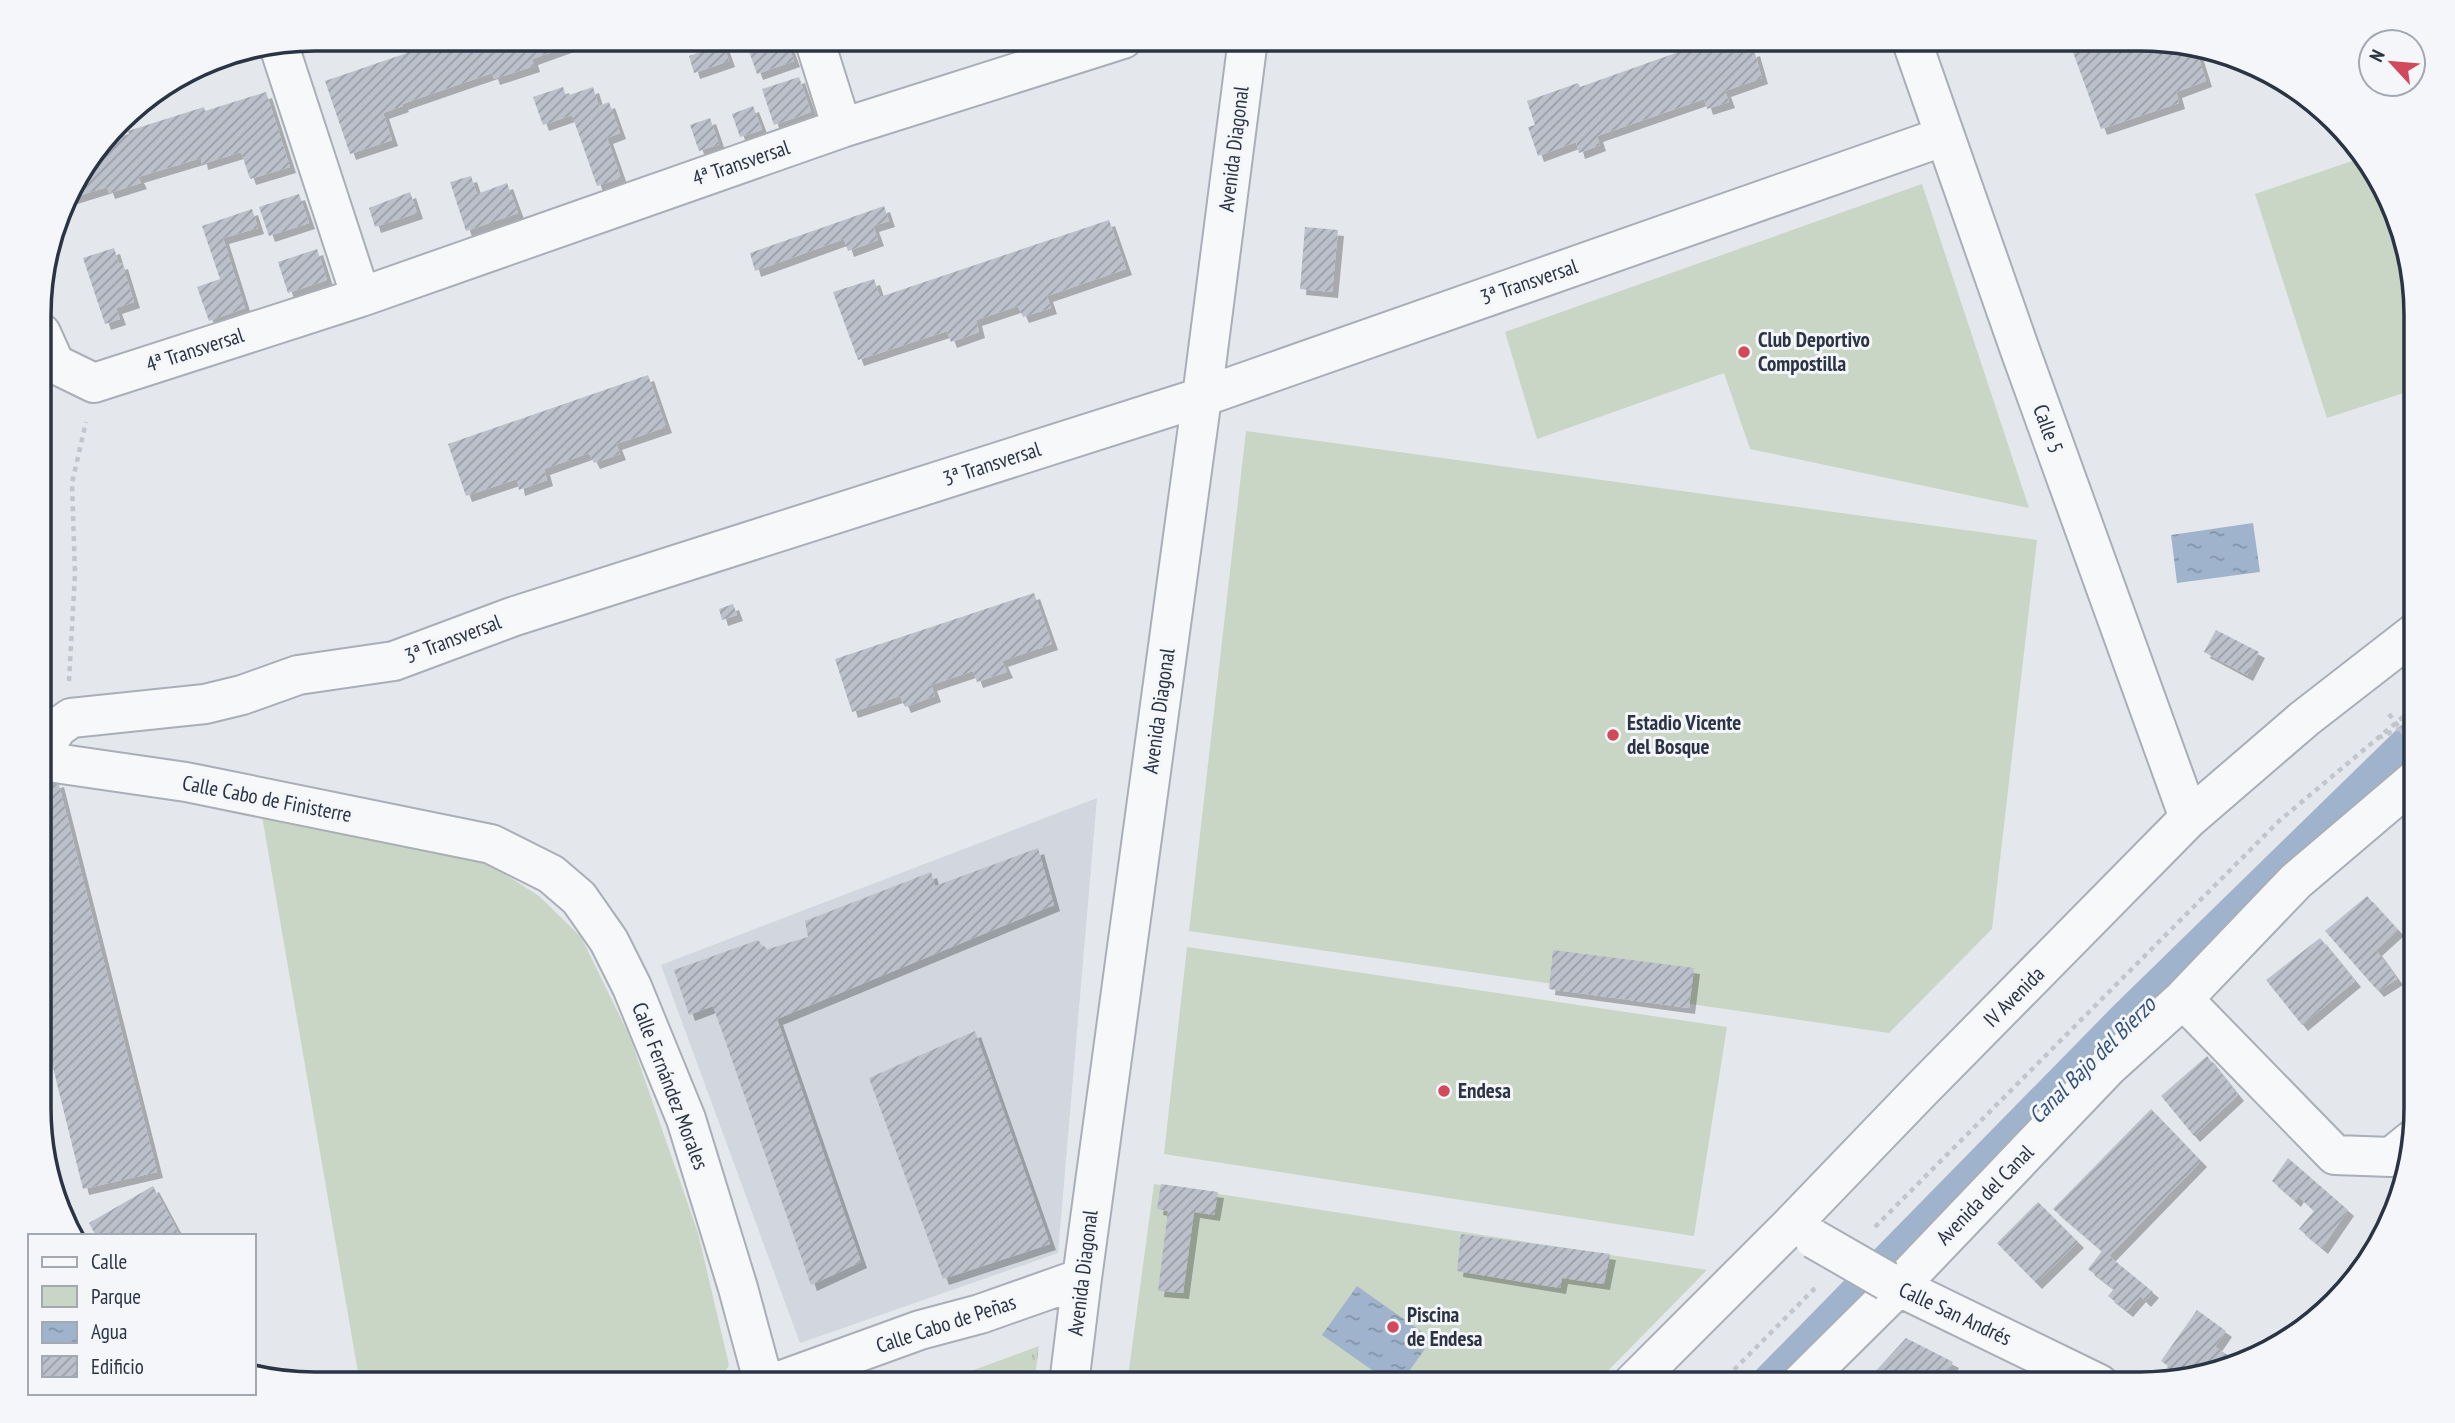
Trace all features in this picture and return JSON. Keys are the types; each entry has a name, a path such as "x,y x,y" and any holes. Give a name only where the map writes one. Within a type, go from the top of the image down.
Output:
{"street":[{"path":"818,51 842,128"},
{"name":"4ª Transversal","path":"82,378 361,297 842,128 1082,51"},
{"name":"Avenida Diagonal","path":"1070,1372 1246,51"},
{"name":"Calle 5","path":"1916,51 2189,818"},
{"path":"281,53 361,297"},
{"name":"3ª Transversal","path":"71,718 205,704 242,695 298,675 394,661 512,617 1202,397 1945,136"},
{"path":"51,357 54,364 82,378"},
{"name":"IV Avenida","path":"1646,1372 1802,1233 1918,1093 2189,818 2304,719 2404,641"},
{"path":"51,738 57,728 71,718"},
{"name":"Calle Cabo de Finisterre","path":"51,762 187,782 491,844"},
{"name":"Avenida del Canal","path":"1811,1372 1892,1285 2108,1067 2183,999 2296,881 2404,789"},
{"name":"Calle Fernández Morales","path":"491,844 551,874 570,890 579,898 615,952 686,1119 761,1372"},
{"path":"2183,999 2335,1155 2391,1157 2401,1149"},
{"name":"Calle San Andrés","path":"1802,1233 1892,1285 2074,1372"},
{"name":"Calle Cabo de Peñas","path":"804,1372 920,1330 980,1314 1082,1278"}],"path":[{"path":"71,718 68,688 75,574 72,483 82,378"},
{"path":"2389,714 2404,734"},
{"path":"1867,1236 2279,821 2404,716"},
{"path":"2374,740 2404,726"},
{"path":"1732,1372 1818,1285"}],"shaded area":[{"path":"1097,798 1058,1253 800,1343 661,965"}],"green space":[{"path":"2354,160 2384,214 2399,263 2404,298 2404,393 2327,418 2255,194"},
{"name":"Club Deportivo Compostilla","path":"1922,184 2029,508 1750,449 1724,373 1537,439 1505,332"},
{"name":"Estadio Vicente del Bosque","path":"1246,431 2037,540 1992,929 1889,1033 1189,931"},
{"path":"262,816 489,864 539,896 581,937 630,1037 698,1233 729,1365 725,1372 358,1372"},
{"name":"Endesa","path":"1187,947 1727,1027 1694,1236 1164,1154"},
{"name":"Piscina de Endesa","path":"1154,1184 1707,1270 1607,1372 1129,1372"},
{"path":"1039,1346 1036,1372 969,1372"}],"water":[{"path":"2253,523 2260,572 2177,583 2171,535"},
{"path":"1357,1286 1432,1339 1409,1372 1375,1372 1322,1335"}],"building":[{"path":"406,51 554,51 532,59 534,66 494,79 492,73 383,113 392,140 350,154 325,81 407,53"},
{"path":"703,51 725,51 729,61 694,73 689,56"},
{"path":"749,51 790,51 794,61 757,74"},
{"path":"1681,51 1743,51 1744,54 1754,51 1762,78 1725,91 1729,102 1707,109 1704,99 1597,136 1600,145 1579,153 1576,142 1538,156 1528,127 1535,125 1527,101 1578,83 1580,87"},
{"path":"2073,51 2157,51 2199,58 2206,81 2176,92 2179,103 2101,129"},
{"path":"799,77 811,112 774,125 762,89"},
{"path":"563,87 566,96 593,87 599,106 609,102 620,133 607,138 621,178 597,186 572,115 543,125 533,97"},
{"path":"266,92 290,167 250,179 241,152 202,164 201,158 138,177 141,183 109,193 107,187 79,196 105,154 120,137 129,134 128,131 204,107 205,111"},
{"path":"753,106 762,130 740,137 732,114"},
{"path":"710,118 719,144 699,151 690,125"},
{"path":"471,176 477,194 507,183 518,213 466,231 450,182"},
{"path":"410,192 417,213 375,227 369,208"},
{"path":"299,194 309,223 269,236 259,207"},
{"path":"884,206 889,221 873,226 878,240 848,251 844,239 755,271 750,253"},
{"path":"252,209 258,228 223,238 245,308 209,321 197,287 220,279 202,226"},
{"path":"1109,220 1126,269 1047,296 1051,308 1023,317 1018,306 976,320 979,332 951,342 947,331 858,360 833,292 874,279 880,297"},
{"path":"1305,227 1338,230 1332,292 1300,289"},
{"path":"114,248 119,264 122,263 134,302 116,308 120,319 105,324 83,258"},
{"path":"317,249 327,280 288,293 278,262"},
{"path":"648,375 666,427 616,444 620,454 594,463 589,453 544,469 547,480 519,490 517,479 466,496 448,444"},
{"path":"1034,593 1052,644 1002,661 1007,672 977,682 973,671 931,685 935,696 905,707 900,696 852,712 835,659"},
{"path":"733,604 737,615 722,620 719,609"},
{"path":"2216,630 2259,652 2247,675 2204,652"},
{"path":"58,781 157,1172 83,1189 51,1059 51,783"},
{"path":"1038,848 1054,905 777,1019 861,1262 811,1285 713,1006 689,1015 674,970 758,940 765,950 808,937 805,921 931,872 935,886"},
{"path":"2367,896 2398,930 2376,950 2397,979 2378,991 2325,931"},
{"path":"2320,938 2355,981 2302,1025 2266,980"},
{"path":"1553,950 1694,968 1689,1008 1549,989"},
{"path":"975,1031 1050,1244 943,1279 869,1078"},
{"path":"2207,1056 2238,1095 2194,1136 2161,1096"},
{"path":"2151,1109 2201,1161 2109,1256 2153,1292 2145,1301 2140,1296 2127,1311 2108,1296 2114,1289 2088,1269 2102,1251 2053,1209"},
{"path":"2288,1158 2348,1210 2322,1248 2299,1229 2314,1211 2298,1196 2295,1201 2272,1181"},
{"path":"1161,1184 1218,1192 1214,1215 1194,1212 1183,1293 1158,1291 1168,1211 1157,1209"},
{"path":"153,1186 179,1234 95,1234 89,1223"},
{"path":"2038,1202 2078,1242 2036,1283 1997,1243"},
{"path":"1461,1234 1610,1254 1604,1284 1562,1278 1560,1288 1457,1271"},
{"path":"2197,1310 2226,1331 2215,1347 2228,1355 2226,1358 2174,1370 2161,1361"},
{"path":"1906,1338 1953,1362 1947,1372 1875,1372"}],"waterway":[{"name":"Canal Bajo del Bierzo","path":"1784,1372 2128,1021 2404,752"}],"place":[{"name":"Club Deportivo Compostilla","path":"1744,352"},
{"name":"Estadio Vicente del Bosque","path":"1613,735"},
{"name":"Endesa","path":"1444,1091"},
{"name":"Piscina de Endesa","path":"1393,1327"}]}
